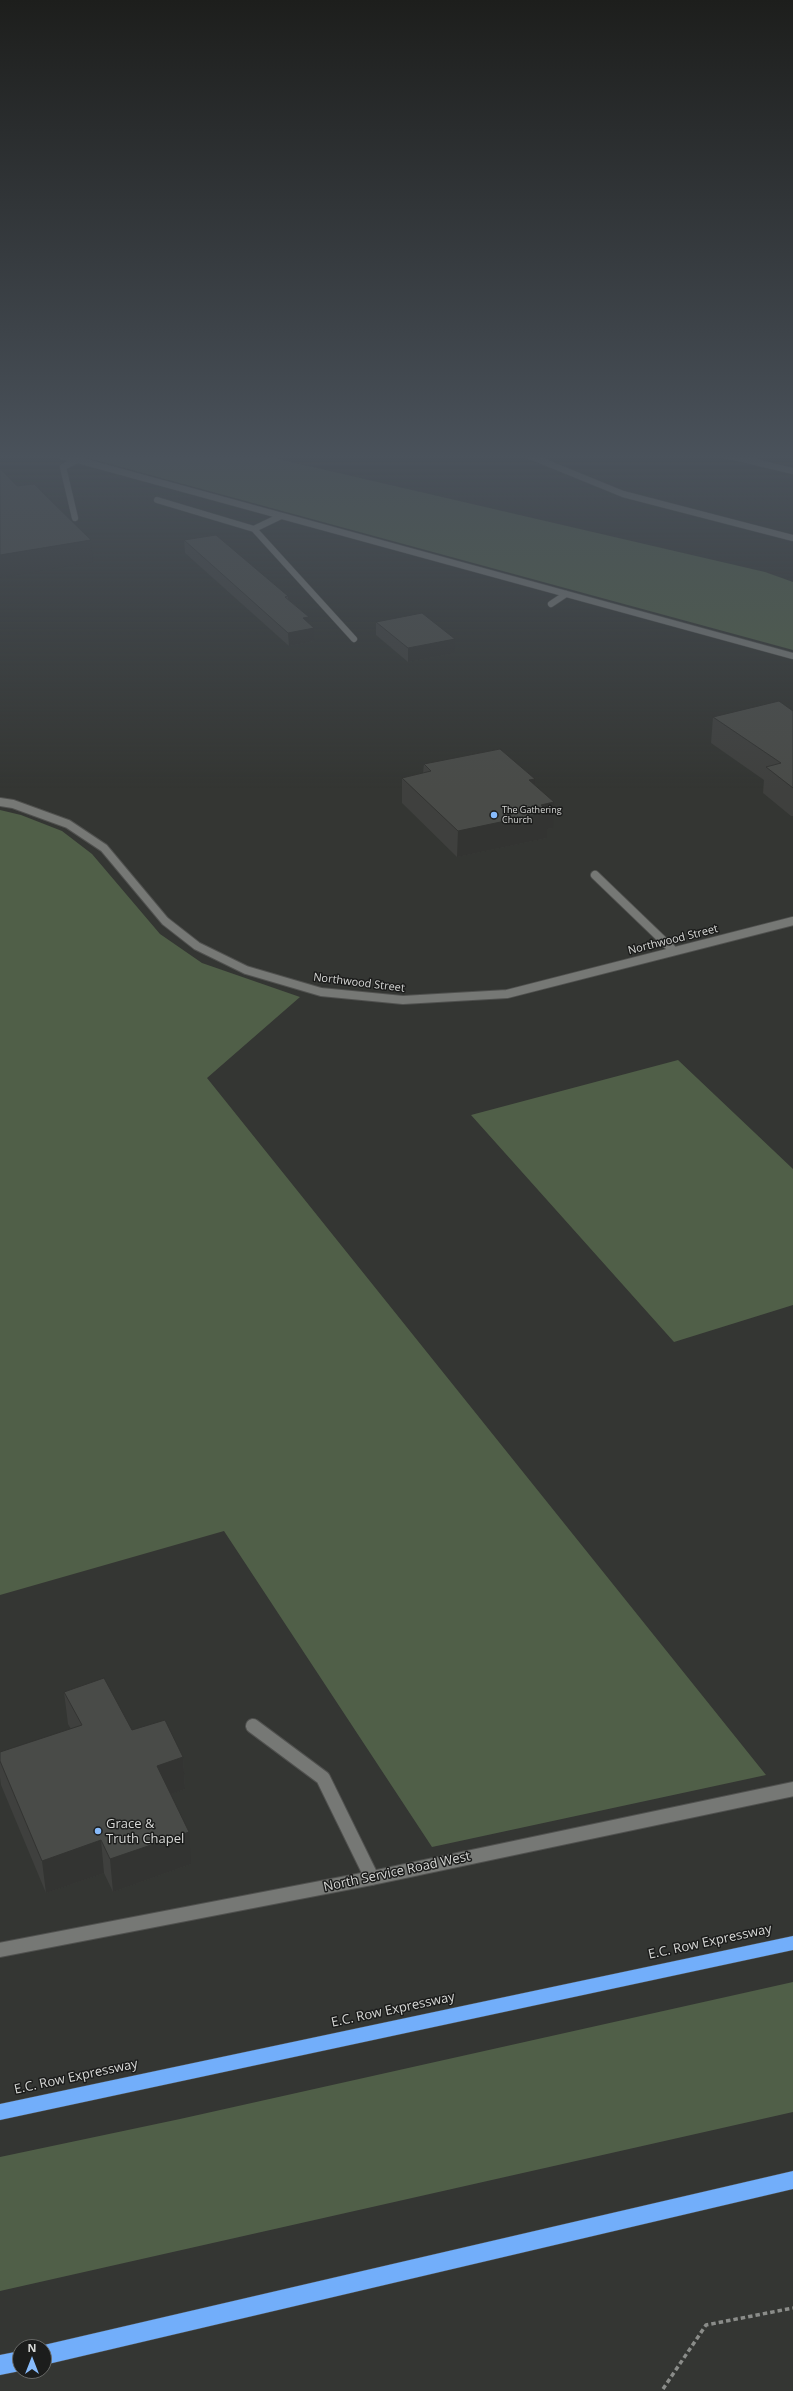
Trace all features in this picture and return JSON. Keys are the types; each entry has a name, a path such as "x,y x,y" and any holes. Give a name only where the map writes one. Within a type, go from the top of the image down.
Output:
{"highway":[{"name":"E.C. Row Expressway","path":"0,2112 793,1943"},
{"path":"52,2353 793,2180"},
{"path":"0,2365 12,2363"}],"street":[{"path":"287,566 354,639"},
{"path":"462,566 793,656"},
{"path":"551,604 566,594"},
{"name":"Northwood Street","path":"0,802 13,804 68,824 104,848 165,921 197,946 246,970 321,992 403,1000 507,994 793,921"},
{"path":"595,875 674,951"},
{"path":"253,1726 323,1778 372,1878"},
{"name":"North Service Road West","path":"0,1950 372,1878 793,1789"}],"path":[{"path":"663,2389 706,2325 793,2308"}],"green space":[{"path":"483,566 737,566 765,572 793,582 793,650"},
{"path":"0,810 21,815 62,831 92,854 160,934 202,963 300,997 207,1078 766,1775 432,1847 224,1531 0,1595"},
{"path":"678,1060 793,1169 793,1305 674,1342 471,1115"},
{"path":"793,1982 793,2112 0,2291 0,2157 180,2119"}],"building":[{"path":"213,566 252,566 288,596 285,597 309,617 303,618 314,628 288,633"},
{"path":"422,613 455,639 408,648 376,622"},
{"path":"779,701 793,711 793,788 766,767 781,763 713,717"},
{"path":"500,749 535,779 529,780 554,802 541,805 548,812 458,831 402,778 431,771 424,764"},
{"name":"Grace & Truth Chapel","path":"104,1678 132,1730 165,1720 183,1757 157,1766 189,1832 110,1859 101,1840 42,1861 0,1761 0,1752 82,1725 64,1692"}],"place":[{"name":"The Gathering Church","path":"494,815"},
{"name":"Grace & Truth Chapel","path":"98,1831"}]}
